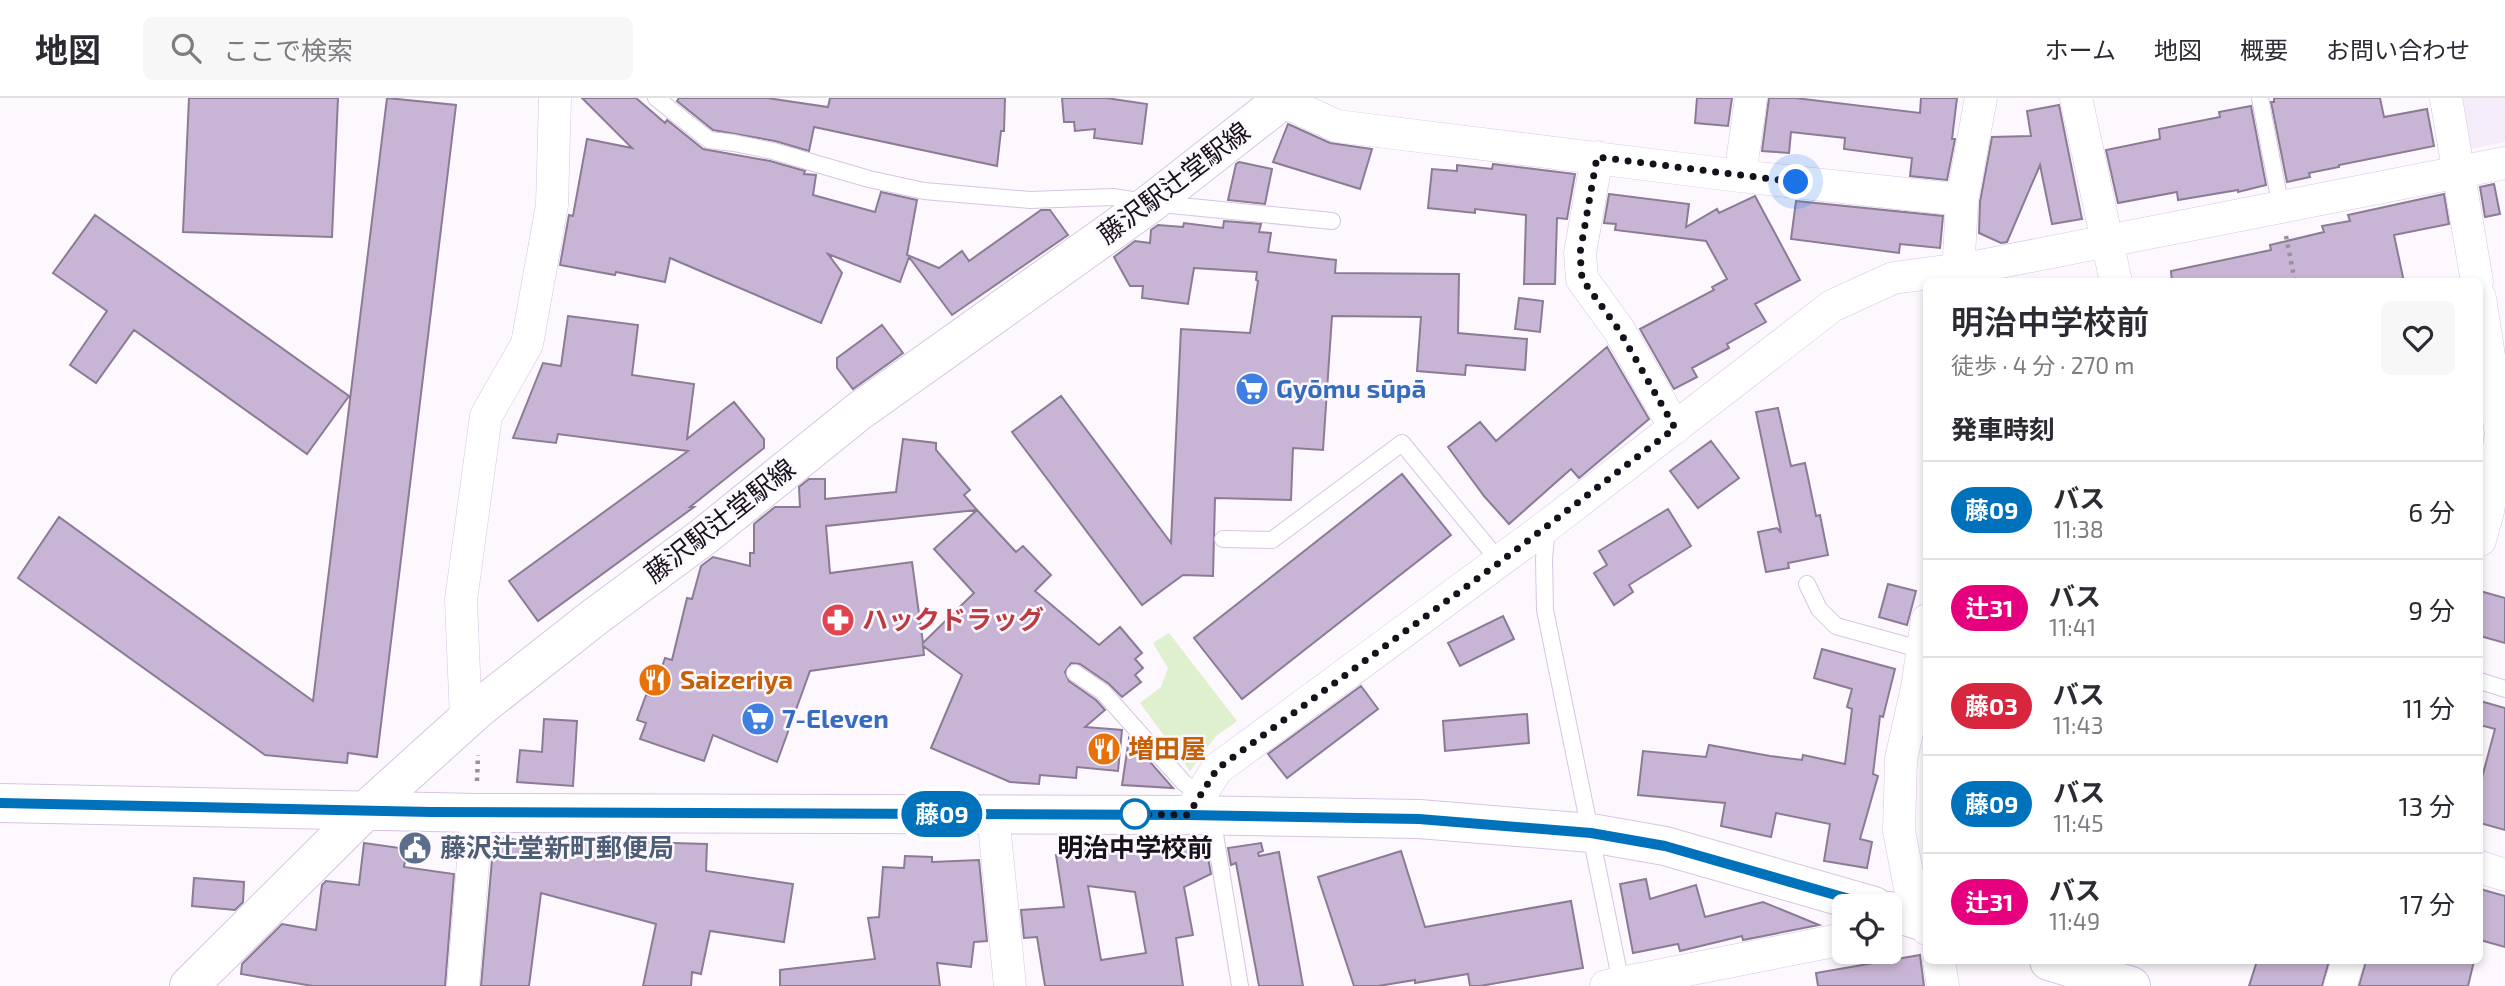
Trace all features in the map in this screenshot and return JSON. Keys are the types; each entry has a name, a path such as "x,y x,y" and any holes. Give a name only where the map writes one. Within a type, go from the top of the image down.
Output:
{"street":[{"path":"466,720 461,600 486,416 527,344 552,205 555,98"},
{"path":"1740,176 1751,98"},
{"path":"1970,275 1959,257 1962,200 1981,98"},
{"path":"2076,98 2115,278"},
{"path":"2446,98 2476,278"},
{"path":"1284,99 1337,126 1740,176 1962,200"},
{"name":"藤沢駅辻堂駅線","path":"189,986 365,811 466,720 596,616 703,537 858,412 1151,203 1284,99"},
{"path":"1597,157 1580,253 1582,279 1619,330 1675,428"},
{"path":"1200,808 1217,769 1500,562 1832,306 1893,278 1970,275 2107,242 2505,163"},
{"path":"2483,325 2495,435 2491,522"},
{"path":"1911,923 1911,893 1899,831 1901,759 1922,690 1923,650"},
{"path":"0,803 477,813 993,814 1200,808 1419,819 1591,833 1665,846 1832,894"},
{"path":"463,986 477,813"},
{"path":"993,814 1010,986"},
{"path":"2483,868 2505,875"},
{"path":"1613,984 1832,941"},
{"path":"1939,964 1943,986"},
{"path":"2059,964 2131,986"},
{"path":"2340,986 2347,964"}],"lane":[{"path":"656,98 709,141 773,151 869,179 923,191 1030,200 1113,197 1332,222"},
{"path":"2260,98 2281,208"},
{"path":"1223,539 1272,540 1402,443 1500,562"},
{"path":"1547,526 1544,559 1545,610 1591,833 1613,984"},
{"path":"1807,584 1819,609 1836,626 1923,650"},
{"path":"1075,674 1103,692 1184,783 1200,808 1240,986"},
{"path":"2483,682 2505,689"}],"path":[{"path":"2281,208 2294,278"}],"shaded area":[{"path":"2457,98 2505,98 2505,142 2466,150"}],"green space":[{"path":"1169,633 1237,721 1216,736 1190,771 1140,703 1161,687 1168,668 1153,643"}],"building":[{"path":"189,98 338,98 332,237 183,232"},
{"path":"387,98 456,105 377,757 348,753 347,763 265,755 18,578 59,517 313,701"},
{"path":"582,98 636,98 665,123 667,120 703,149 770,161 805,171 804,174 816,175 813,195 875,212 881,192 917,200 907,255 939,268 962,251 969,261 1041,210 1050,210 1068,235 952,315 909,257 900,282 828,254 842,273 821,323 670,258 665,282 560,265 569,215 573,216 587,139 632,148"},
{"path":"679,98 767,98 828,107 830,98 1005,98 1004,131 1001,131 997,166 814,127 809,151 775,141 713,130 677,101"},
{"path":"1062,98 1106,98 1147,104 1142,144 1094,138 1095,129 1075,131 1074,122 1064,122"},
{"path":"1697,98 1732,98 1728,126 1695,123"},
{"path":"1769,98 1795,98 1920,113 1921,98 1957,98 1952,139 1955,139 1947,180 1910,176 1912,158 1844,149 1845,138 1791,132 1789,153 1762,151"},
{"path":"2274,98 2380,98 2384,117 2427,109 2434,146 2339,165 2309,173 2310,177 2287,182 2271,102 2274,102"},
{"path":"2059,105 2082,219 2052,224 2040,165 2007,242 2001,243 1979,233 1980,202 1992,137 2031,136 2027,111"},
{"path":"2251,106 2266,185 2238,192 2178,200 2177,192 2118,203 2106,150 2160,139 2159,129 2220,117 2219,112"},
{"path":"1288,124 1330,143 1372,149 1360,189 1273,162"},
{"path":"1239,162 1272,169 1265,204 1228,200 1236,164"},
{"path":"1493,164 1575,174 1567,219 1557,218 1555,284 1524,284 1526,215 1475,209 1475,213 1428,208 1432,169 1457,171 1457,165 1492,169"},
{"path":"2494,184 2500,214 2485,217 2480,187"},
{"path":"1609,194 1689,204 1686,227 1717,209 1719,213 1755,196 1800,280 1755,304 1766,322 1727,344 1729,348 1692,368 1697,377 1674,389 1640,329 1714,290 1712,287 1727,279 1706,241 1615,230 1616,224 1604,223"},
{"path":"2444,194 2449,224 2394,235 2403,278 2172,278 2171,271 2271,250 2270,245 2324,232 2322,226 2350,221 2348,215"},
{"path":"1796,201 1943,216 1940,248 1900,244 1899,253 1791,239"},
{"path":"95,215 349,396 307,454 134,330 96,383 70,365 107,311 53,273"},
{"path":"1224,221 1261,224 1259,232 1271,233 1268,252 1336,260 1335,273 1459,274 1458,333 1527,339 1525,370 1466,365 1465,375 1417,371 1421,317 1332,316 1323,450 1293,448 1291,500 1215,498 1213,576 1183,575 1142,605 1012,432 1061,396 1171,543 1181,329 1250,333 1257,272 1194,268 1188,304 1142,298 1143,286 1130,286 1114,257 1135,241 1150,243 1151,230 1158,225 1183,227 1184,223 1223,228"},
{"path":"1519,298 1543,301 1540,332 1515,329"},
{"path":"568,316 638,325 632,375 694,384 687,439 734,402 764,439 764,448 690,507 694,507 538,621 509,581 688,451 558,434 556,443 513,438 543,363 561,366"},
{"path":"882,325 903,353 853,389 837,368 837,358"},
{"path":"1607,347 1649,419 1579,478 1571,469 1509,524 1484,496 1448,447 1480,422 1496,441"},
{"path":"1778,408 1791,466 1805,463 1816,516 1820,515 1828,555 1788,563 1789,568 1766,572 1758,532 1777,528 1781,533 1756,412"},
{"path":"903,439 936,443 936,450 970,490 964,495 977,510 1016,552 1023,546 1051,575 1035,591 1099,645 1120,627 1142,653 1135,659 1143,668 1135,675 1141,682 1122,697 1109,684 1080,664 1071,663 1065,672 1069,681 1096,700 1105,710 1085,727 1122,730 1118,771 1077,767 1076,778 1040,775 1039,784 1010,782 931,748 962,675 923,646 924,655 810,671 777,762 713,735 704,761 640,739 646,723 637,720 646,695 652,696 665,658 672,660 687,598 692,599 701,566 713,557 750,566 750,553 754,553 754,524 775,507 800,507 799,487 809,479 825,479 825,499 896,492","holes":["977,510 934,549 974,593 923,643 912,562 830,573 826,526"]},
{"path":"1711,441 1739,478 1698,508 1670,471"},
{"path":"1402,474 1451,535 1242,699 1194,638"},
{"path":"1668,509 1691,546 1629,585 1633,592 1614,605 1594,573 1607,565 1599,551"},
{"path":"1888,584 1916,591 1907,625 1879,617"},
{"path":"2483,592 2505,598 2505,643 2483,637"},
{"path":"1503,616 1514,639 1460,666 1448,643"},
{"path":"1822,649 1895,669 1883,717 1880,716 1873,774 1878,776 1860,839 1872,842 1867,868 1824,861 1830,824 1776,813 1771,837 1721,826 1725,803 1638,795 1643,751 1706,757 1709,745 1802,760 1803,755 1845,764 1852,709 1847,707 1852,689 1814,678"},
{"path":"1361,686 1378,709 1287,778 1268,754"},
{"path":"2483,702 2505,708 2505,830 2483,824 2483,774 2495,729 2483,726"},
{"path":"1527,714 1529,743 1445,751 1443,721"},
{"path":"544,719 577,721 573,786 517,782 520,750 542,752"},
{"path":"1129,738 1173,788 1122,785"},
{"path":"494,837 569,846 569,840 707,844 706,871 793,884 784,942 710,931 701,974 692,972 691,986 643,986 656,924 541,893 529,986 481,986"},
{"path":"364,843 407,849 404,867 454,874 445,986 313,986 241,974 242,964 282,924 316,930 322,885 326,881 359,885"},
{"path":"1162,843 1203,845 1203,853 1207,852 1211,874 1184,887 1193,935 1176,938 1183,986 1045,986 1037,937 1024,938 1021,910 1064,907 1056,855 1101,848 1161,849","holes":["1088,886 1135,892 1146,953 1101,960"]},
{"path":"1261,843 1263,851 1258,853 1259,856 1279,852 1303,986 1259,986 1236,863 1231,865 1228,848"},
{"path":"1401,851 1425,927 1571,901 1583,968 1480,986 1470,986 1468,974 1415,983 1415,980 1378,986 1354,986 1318,877"},
{"path":"905,856 932,857 932,862 979,860 987,941 974,942 971,967 937,963 940,986 780,986 780,970 875,959 868,918 879,917 883,867 904,868"},
{"path":"194,878 244,882 243,902 235,910 192,906"},
{"path":"1646,879 1650,899 1696,885 1705,917 1763,902 1819,925 1743,940 1742,936 1680,951 1678,944 1633,953 1620,884"},
{"path":"2483,890 2505,896 2505,947 2483,941"},
{"path":"1920,955 1924,986 1818,986 1816,973 1868,964 1902,964 1902,958"},
{"path":"2256,964 2328,964 2322,986 2249,986"},
{"path":"2365,964 2473,964 2468,986 2359,986"}],"bus line":[{"name":"藤09","path":"0,803 431,812 1188,815 1419,819 1591,833 1665,846 1833,894"}],"place":[{"name":"Gyōmu sūpā","path":"1252,389"},
{"name":"ハックドラッグ","path":"838,620"},
{"name":"Saizeriya","path":"655,680"},
{"name":"7-Eleven","path":"758,719"},
{"name":"増田屋","path":"1104,749"},
{"name":"明治中学校前","path":"1135,814"},
{"name":"藤沢辻堂新町郵便局","path":"415,848"}],"route":[{"path":"1135,814 1123,814 1188,815 1217,769 1500,562 1675,428 1619,330 1582,279 1580,253 1597,157 1796,182"}]}
